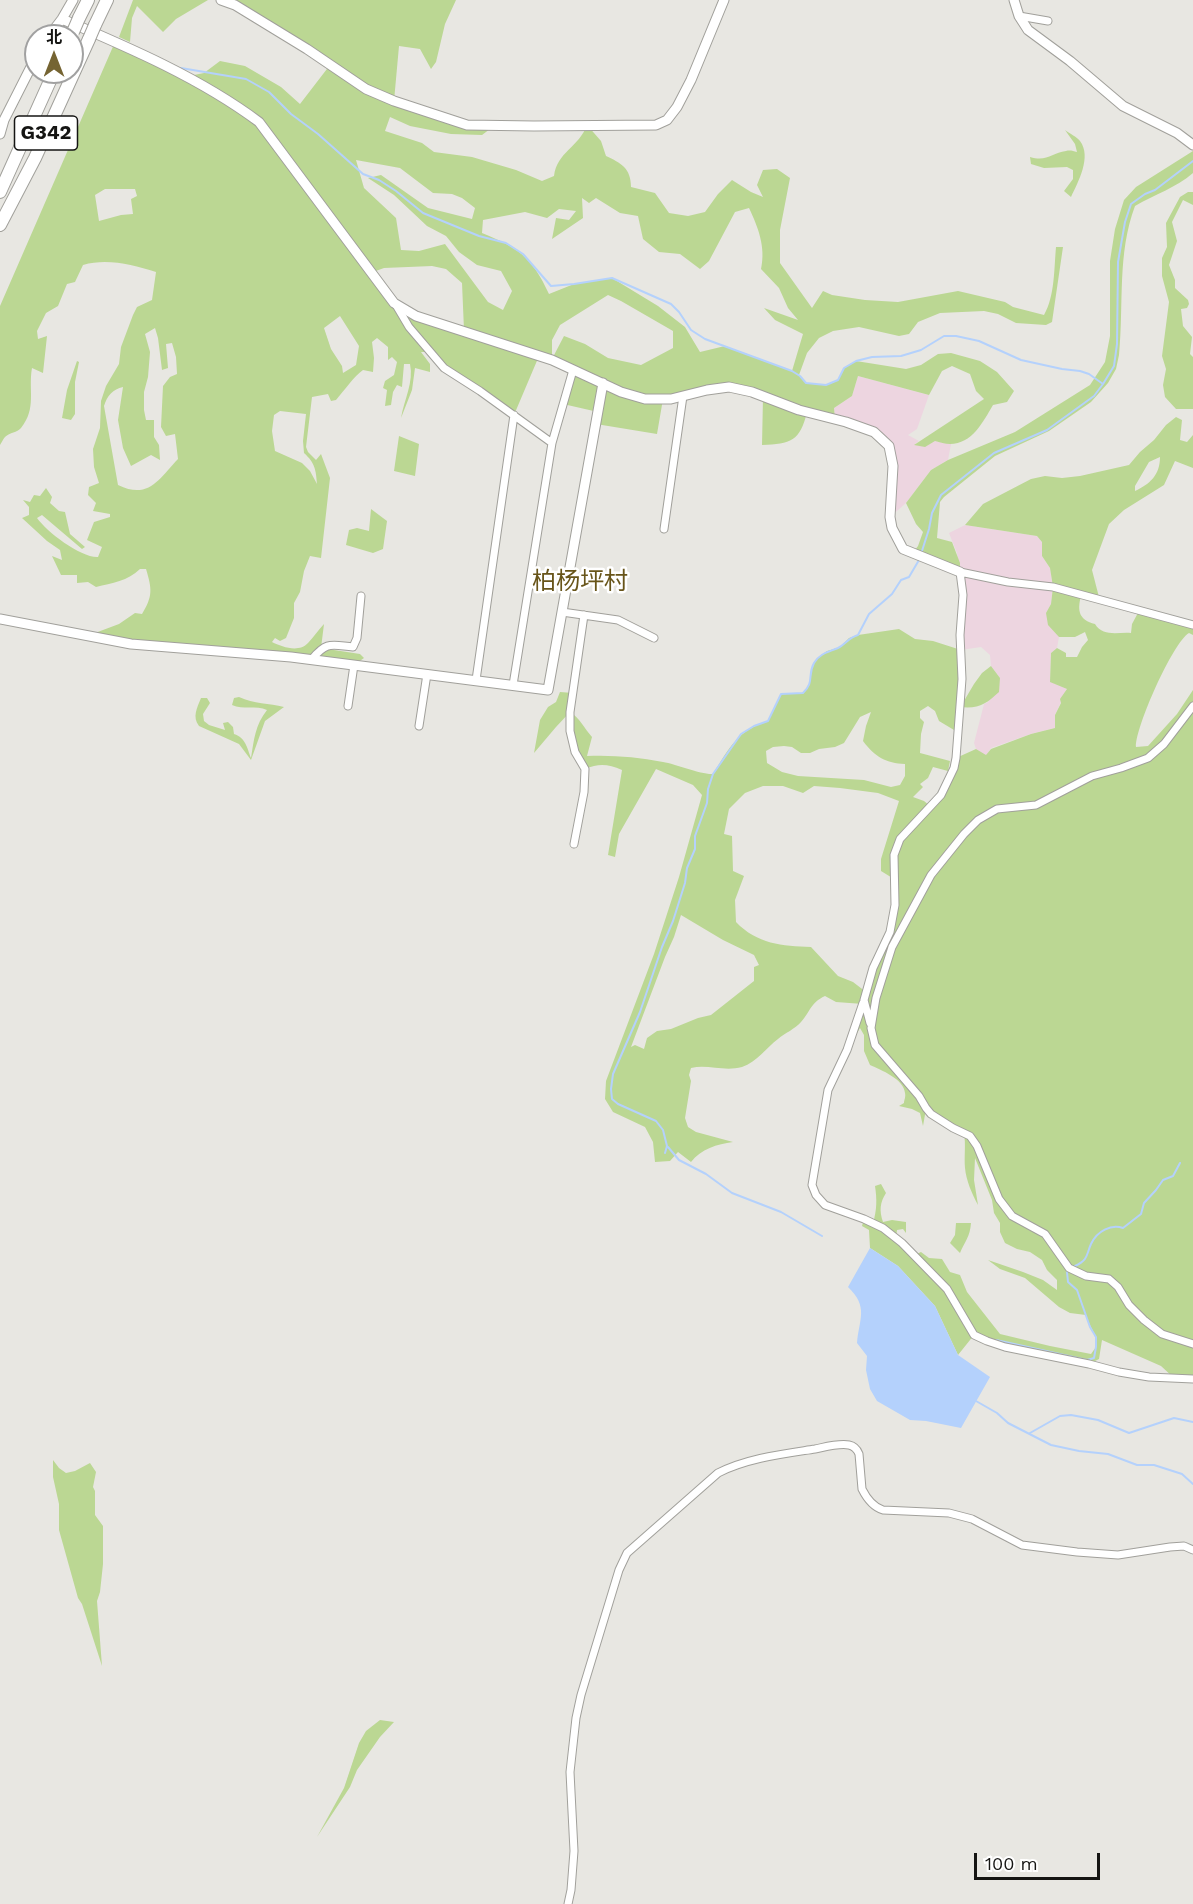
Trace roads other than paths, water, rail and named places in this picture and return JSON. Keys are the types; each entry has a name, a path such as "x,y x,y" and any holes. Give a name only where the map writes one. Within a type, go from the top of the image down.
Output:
{"highway":[{"path":"76,24 88,0"},
{"name":"G342","path":"0,225 35,158 107,0"},
{"name":"G342","path":"0,192 49,84"}],"street":[{"path":"58,24 73,0"},
{"path":"221,0 235,5 307,49 366,89 394,102 467,125 534,126 656,125 667,120 677,107 691,80 724,0"},
{"path":"1014,0 1018,16 1028,30 1070,61 1123,106 1177,133 1193,146"},
{"path":"1018,16 1048,21"},
{"path":"62,19 115,42 232,102 259,122 410,327 444,368 552,443"},
{"path":"0,134 4,120 24,81"},
{"path":"394,303 416,316 552,360 621,392 645,399 672,399 729,387 752,392 799,410 874,432 889,446 893,466 890,517 892,528 903,549 960,572 989,579 1053,588 1193,625"},
{"path":"513,685 552,443 573,370"},
{"path":"0,619 131,644 354,664 548,690 603,383"},
{"path":"664,529 683,396"},
{"path":"476,680 514,416"},
{"path":"960,572 963,595 960,635 962,679 954,768 941,795 900,839 894,855 895,905 890,932 873,968 847,1050 828,1090 812,1185 816,1195 825,1204 883,1228 902,1243 947,1289 974,1335 1015,1349 1119,1372 1149,1377 1193,1378"},
{"path":"312,660 321,648 330,645 353,647 357,638 361,596"},
{"path":"562,612 618,620 654,638"},
{"path":"574,844 584,792 585,769 575,752 570,731 570,712 584,615"},
{"path":"348,706 354,664"},
{"path":"419,726 427,674"},
{"path":"871,1028 876,998 892,947 931,875 964,834 978,820 997,809 1036,805 1092,776 1148,758 1164,744 1193,706"},
{"path":"864,1000 875,1045 919,1096 931,1114 970,1136 980,1153 999,1199 1012,1216 1045,1234 1069,1268 1086,1276 1109,1279 1118,1287 1129,1305 1162,1334 1193,1344"},
{"path":"568,1904 574,1851 570,1772 576,1718 621,1564 635,1545 718,1473 736,1465 766,1458 849,1445 859,1454 862,1489 874,1505 883,1510 949,1513 972,1519 1022,1545 1083,1553 1118,1555 1184,1546 1193,1550"}],"water":[{"path":"870,1248 898,1266 935,1306 958,1355 990,1377 961,1428 910,1420 877,1401 870,1389 866,1370 867,1356 857,1343 861,1307 848,1287"}],"waterway":[{"path":"181,68 246,79 269,92 291,114 318,134 363,174 379,180 396,191 423,213 479,236 506,243 523,254 551,286 612,278 671,304 691,330 705,339 792,371 806,383 826,385 838,380 844,368 856,361 872,357 901,356 921,350 944,336 956,336 979,341 1021,360 1080,371 1089,374 1103,384"},
{"path":"921,554 932,513 941,495 994,453 1047,430 1094,396 1103,384 1114,366 1117,344 1118,262 1125,222 1131,204 1155,190 1193,161"},
{"path":"665,1153 667,1146 663,1130 656,1121 618,1104 612,1099 611,1089 613,1074 640,1012 673,921 685,883 687,868 695,849 695,836 707,803 708,789 713,774 741,734 768,721 781,694 803,693 809,685 816,660 858,635 869,614 892,594 901,580 909,577 919,560"},
{"path":"668,1147 679,1160 706,1174 732,1193 781,1212 822,1236"},
{"path":"1075,1266 1085,1259 1091,1244 1101,1232 1114,1227 1123,1228 1141,1214 1144,1203 1163,1180 1173,1176 1180,1163"},
{"path":"996,1340 1087,1360 1094,1358 1096,1337 1090,1327 1077,1290 1068,1282 1067,1272"},
{"path":"976,1401 997,1413 1008,1423 1051,1445 1108,1454 1137,1465 1154,1465 1182,1474 1193,1484"},
{"path":"1030,1433 1060,1416 1071,1415 1098,1420 1129,1433 1174,1418 1193,1422"}],"district":[{"name":"柏杨坪村","path":"580,582"}]}
